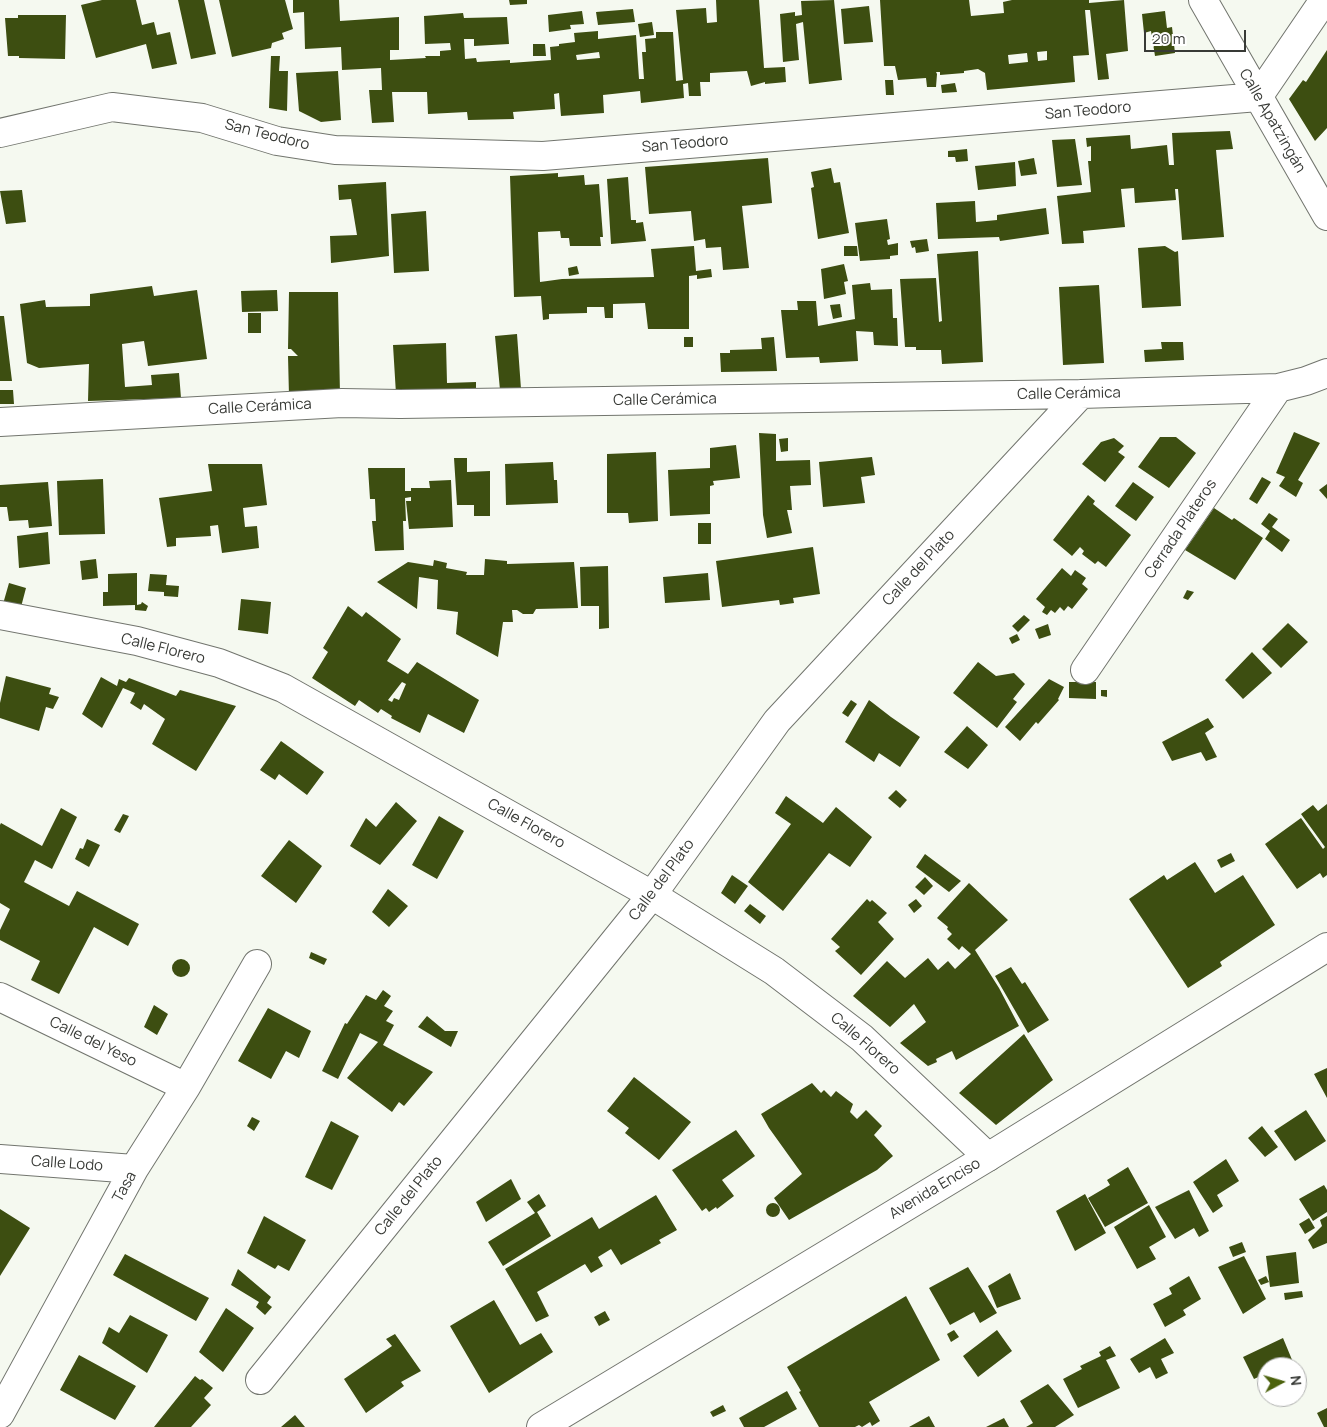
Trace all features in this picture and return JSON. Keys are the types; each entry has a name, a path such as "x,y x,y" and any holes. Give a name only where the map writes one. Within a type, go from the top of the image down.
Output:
{"street":[{"name":"Calle Apatzingán","path":"1204,0 1327,216"},
{"path":"1258,97 1324,0"},
{"name":"San Teodoro","path":"0,133 112,107 202,118 277,141 335,150 543,156 1258,97"},
{"name":"Calle Cerámica","path":"0,422 342,403 400,404 1081,394 1278,388 1306,381 1327,373"},
{"name":"Cerrada Plateros","path":"1085,670 1278,388"},
{"name":"Calle del Plato","path":"260,1380 652,894 777,721 1081,394"},
{"name":"Calle Florero","path":"0,615 137,642 219,663 283,688 652,894 774,971 862,1038 988,1157"},
{"name":"Avenida Enciso","path":"540,1427 988,1157 1327,947"},
{"name":"Tasa","path":"0,1414 134,1169 186,1087 257,964"},
{"name":"Calle del Yeso","path":"0,997 186,1087"},
{"name":"Calle Lodo","path":"0,1159 134,1169"}],"building":[{"path":"102,0 136,0 142,25 154,22 157,35 170,32 177,64 152,69 146,44 96,58 81,5"},
{"path":"178,0 204,0 216,54 191,59"},
{"path":"219,0 285,0 293,29 282,33 284,39 272,43 271,48 232,57"},
{"path":"293,0 339,0 340,21 399,17 399,50 390,50 390,60 440,56 440,51 451,50 450,43 425,44 424,16 463,13 464,18 507,17 509,44 474,46 474,39 464,39 465,59 476,58 477,62 510,60 510,63 551,60 550,47 575,42 574,33 598,31 598,39 636,35 639,79 644,79 642,52 646,52 645,39 656,38 656,32 673,32 676,81 683,80 676,10 706,8 707,23 717,22 716,0 759,0 764,68 785,67 786,82 765,84 765,82 751,86 747,71 710,73 710,82 700,82 701,96 689,96 688,83 683,84 684,98 641,103 640,91 603,95 604,113 561,116 559,93 554,94 555,109 513,112 514,119 468,120 467,112 428,114 427,92 392,92 394,122 372,123 369,90 382,90 381,68 342,70 341,47 305,49 304,12 293,13","holes":["599,52 600,58 577,60 576,55"]},
{"path":"509,0 527,0 527,4 510,5"},
{"path":"834,0 842,80 809,84 803,22 796,24 799,60 783,62 780,14 795,12 795,16 802,15 801,1"},
{"path":"880,0 969,0 971,16 1004,13 1003,2 1012,0 1089,0 1089,3 1124,0 1128,51 1106,54 1109,79 1098,80 1090,10 1085,10 1089,55 1073,56 1075,82 987,90 985,73 978,69 964,71 964,73 940,75 940,72 936,72 936,87 927,87 926,78 898,80 895,66 884,66","holes":["1047,51 1047,60 1038,61 1037,52","1027,53 1028,62 1009,64 1008,55"]},
{"path":"869,6 873,42 844,44 841,9"},
{"path":"633,9 635,22 598,25 596,12"},
{"path":"582,11 584,24 570,25 571,29 549,32 548,15"},
{"path":"1165,11 1167,28 1172,27 1175,53 1155,56 1151,31 1144,33 1142,14"},
{"path":"18,15 66,15 65,59 8,56 5,18 18,18"},
{"path":"652,22 654,35 640,37 638,24"},
{"path":"533,44 545,44 546,56 533,56"},
{"path":"1327,50 1327,128 1315,141 1289,99 1303,80 1306,82"},
{"path":"271,56 280,56 279,71 288,71 287,111 269,108"},
{"path":"338,71 341,120 321,122 299,111 296,73"},
{"path":"885,80 893,80 894,95 886,95"},
{"path":"955,83 957,92 942,93 941,85"},
{"path":"1230,131 1233,149 1216,150 1224,237 1182,240 1178,189 1175,189 1176,200 1135,203 1134,188 1121,189 1125,227 1083,231 1084,243 1062,244 1057,196 1091,192 1088,161 1091,161 1091,146 1087,147 1086,138 1130,135 1131,149 1167,145 1169,165 1174,165 1172,133"},
{"path":"1075,139 1082,185 1057,187 1052,140"},
{"path":"967,149 968,161 956,162 955,157 948,157 948,151"},
{"path":"768,158 772,203 742,206 749,268 723,270 721,247 706,248 705,239 694,241 691,211 649,214 645,167"},
{"path":"1034,158 1037,174 1021,176 1018,161"},
{"path":"1015,162 1016,186 978,190 975,166"},
{"path":"831,168 834,183 840,182 849,233 818,239 811,188 814,187 811,172"},
{"path":"558,173 558,177 584,175 585,185 599,184 603,237 600,237 601,246 570,246 569,238 561,238 560,231 538,232 540,282 562,279 654,277 651,249 694,246 696,271 711,269 712,277 697,279 697,275 689,276 689,329 648,329 645,303 613,304 613,318 605,318 604,307 587,307 587,313 549,314 549,319 543,320 541,296 514,297 510,176"},
{"path":"628,177 631,220 636,220 636,223 643,222 646,241 611,244 607,179"},
{"path":"386,182 389,256 331,263 330,236 357,235 351,199 339,200 338,185"},
{"path":"22,190 26,222 6,224 0,191"},
{"path":"975,201 976,222 997,220 997,215 1046,208 1049,234 1000,241 999,237 938,239 936,203"},
{"path":"426,211 429,271 394,273 391,214"},
{"path":"887,219 890,239 887,240 888,245 898,243 898,255 890,256 890,259 860,261 855,223"},
{"path":"927,239 929,251 916,253 915,247 912,248 910,241"},
{"path":"844,246 857,246 858,256 844,256"},
{"path":"1165,246 1175,252 1178,251 1181,306 1142,308 1138,248"},
{"path":"978,251 983,362 942,364 941,350 916,350 916,347 905,347 900,279 936,278 939,322 942,321 937,254"},
{"path":"844,264 848,281 844,282 846,294 824,299 821,269"},
{"path":"577,266 579,274 569,276 568,268"},
{"path":"870,283 871,290 892,289 893,318 897,318 898,346 874,345 873,332 856,331 858,361 820,363 819,357 786,358 781,310 798,310 797,301 816,301 818,326 855,319 852,285"},
{"path":"1099,285 1104,363 1063,365 1059,287"},
{"path":"152,286 154,296 197,290 207,359 148,366 144,341 122,344 125,387 152,385 151,375 179,373 181,398 88,401 89,364 39,368 27,363 20,304 45,300 46,307 90,306 90,294"},
{"path":"277,290 278,311 242,312 241,291"},
{"path":"289,292 338,292 340,395 289,396 288,356 298,356 291,349 288,349"},
{"path":"840,304 842,317 833,319 830,305"},
{"path":"248,313 261,313 261,333 248,333"},
{"path":"0,316 4,316 12,381 0,381"},
{"path":"517,334 521,389 500,390 495,336"},
{"path":"684,337 693,337 693,347 684,347"},
{"path":"774,337 777,371 721,372 720,353 730,353 730,350 762,349 761,338"},
{"path":"1161,342 1183,342 1184,360 1145,362 1144,350 1162,349"},
{"path":"446,343 447,383 476,382 476,392 396,394 393,345"},
{"path":"0,390 13,390 14,404 0,404"},
{"path":"1294,432 1320,443 1298,480 1303,483 1296,497 1279,486 1285,477 1276,473"},
{"path":"759,433 776,434 776,461 810,460 811,485 790,486 792,510 787,510 792,533 767,538 763,515"},
{"path":"1160,437 1176,437 1196,453 1169,488 1138,467"},
{"path":"788,438 788,451 781,452 779,439"},
{"path":"1114,438 1124,446 1118,452 1125,457 1105,482 1082,464 1101,442"},
{"path":"736,445 740,478 713,481 714,485 710,486 710,514 670,516 668,470 710,468 710,448"},
{"path":"656,452 658,521 629,523 628,513 607,513 607,454"},
{"path":"872,457 875,475 861,477 865,503 823,507 819,462"},
{"path":"454,458 467,458 467,472 490,471 490,516 474,516 474,505 457,505"},
{"path":"553,462 554,480 557,480 558,503 506,505 505,464"},
{"path":"208,464 262,464 267,505 243,508 245,527 257,526 259,548 222,553 218,525 210,526 211,536 176,538 176,546 167,547 159,498 212,491"},
{"path":"368,468 405,468 405,491 411,491 411,488 430,488 429,481 451,480 453,527 409,529 406,501 411,501 411,497 405,498 406,521 403,521 404,550 375,551 372,521 376,521 375,499 370,499"},
{"path":"1262,477 1271,482 1257,504 1249,499"},
{"path":"103,479 105,534 59,535 57,481"},
{"path":"48,482 52,526 29,528 28,520 9,521 7,507 0,507 0,485"},
{"path":"1133,482 1154,497 1136,521 1115,506"},
{"path":"1327,484 1327,499 1319,490"},
{"path":"1088,495 1095,501 1093,504 1131,535 1106,567 1098,561 1095,564 1082,554 1084,551 1080,547 1072,556 1053,540"},
{"path":"1214,508 1232,520 1234,518 1263,538 1235,580 1185,550"},
{"path":"1269,513 1278,519 1272,527 1290,540 1282,552 1265,539 1270,531 1261,524"},
{"path":"698,523 711,523 711,544 698,544"},
{"path":"48,532 50,564 19,568 17,536"},
{"path":"813,547 820,594 793,598 794,603 780,605 779,600 722,607 716,561"},
{"path":"96,559 98,578 82,580 80,561"},
{"path":"485,559 507,561 507,564 574,562 578,608 536,609 533,614 523,614 517,610 512,610 513,622 503,622 498,657 456,634 458,612 437,609 438,580 419,577 417,609 377,582 408,562 433,566 434,560 447,563 446,568 467,572 466,575 484,575"},
{"path":"608,566 609,628 599,629 599,606 581,606 580,567"},
{"path":"1062,568 1071,576 1075,570 1086,578 1082,584 1088,589 1072,609 1068,606 1064,611 1060,607 1055,613 1051,610 1047,615 1042,612 1045,607 1036,599"},
{"path":"137,573 137,605 142,602 148,606 146,611 135,610 135,605 103,606 103,592 108,592 108,574"},
{"path":"708,573 710,600 665,603 663,577"},
{"path":"150,574 167,575 166,585 179,586 178,597 164,596 164,592 148,591"},
{"path":"9,583 26,588 21,607 3,604"},
{"path":"1187,590 1194,592 1188,600 1183,598"},
{"path":"241,599 271,602 268,634 238,630"},
{"path":"348,606 362,617 366,612 401,639 387,661 408,674 417,662 479,700 464,733 428,714 420,733 391,718 392,716 381,709 378,713 359,700 355,706 312,678 328,652 323,648","holes":["402,682 406,684 399,700 394,698 392,702 388,700"]},
{"path":"1024,615 1030,620 1018,632 1012,626"},
{"path":"1288,623 1308,642 1281,668 1262,649"},
{"path":"1048,624 1051,635 1039,639 1035,629"},
{"path":"1017,634 1020,640 1012,644 1009,638"},
{"path":"1252,652 1272,673 1243,699 1225,680"},
{"path":"978,662 996,676 1014,673 1025,684 1013,699 1017,702 997,728 953,693"},
{"path":"6,676 51,688 49,694 59,697 53,709 46,707 39,731 0,718 0,703"},
{"path":"101,677 117,686 119,679 126,682 129,678 176,696 180,690 236,706 196,771 152,744 165,719 144,704 141,710 130,703 135,693 123,688 102,728 82,714"},
{"path":"1049,679 1064,687 1059,700 1038,724 1036,722 1020,741 1005,727"},
{"path":"1069,682 1096,682 1096,699 1069,698"},
{"path":"1101,690 1107,690 1107,697 1101,696"},
{"path":"851,700 857,704 848,717 842,713"},
{"path":"869,700 920,737 900,767 879,753 874,762 845,742"},
{"path":"1208,718 1214,727 1205,733 1217,757 1206,761 1201,752 1172,761 1162,742"},
{"path":"967,726 988,745 968,769 944,752"},
{"path":"281,741 324,772 307,795 279,774 275,780 260,770"},
{"path":"896,790 907,800 900,808 888,798"},
{"path":"786,796 823,823 836,807 872,837 850,867 829,853 783,911 748,882 791,824 775,813"},
{"path":"396,802 417,821 380,865 350,846 366,818 376,827"},
{"path":"1327,804 1327,875 1323,878 1320,873 1297,889 1265,844 1301,818 1323,849 1325,847 1301,814 1313,805 1318,811"},
{"path":"61,808 77,817 52,869 35,860 24,882 69,906 77,891 139,924 128,946 94,927 59,994 31,980 40,961 0,940 0,930 10,909 0,903 0,825 1,823 42,846"},
{"path":"123,814 129,816 120,833 114,830"},
{"path":"439,816 464,831 437,879 412,865"},
{"path":"87,839 100,845 89,867 75,859 80,848 83,849"},
{"path":"289,840 322,866 296,903 261,876"},
{"path":"1231,853 1235,861 1221,868 1217,860"},
{"path":"925,854 961,881 949,892 916,867"},
{"path":"1195,862 1215,893 1243,875 1275,925 1220,962 1222,966 1188,988 1129,899 1164,875 1167,880"},
{"path":"732,875 748,886 735,904 721,893"},
{"path":"925,877 933,886 924,895 915,887"},
{"path":"969,883 1008,920 975,950 999,988 1019,1026 956,1060 952,1051 936,1059 937,1062 928,1066 900,1043 926,1022 914,1004 890,1027 853,996 887,961 905,978 928,958 938,970 948,961 955,969 971,954 962,946 959,950 947,939 952,934 947,929 948,927 937,918"},
{"path":"388,889 408,906 389,927 372,912"},
{"path":"867,899 870,902 872,900 887,913 878,922 894,939 861,975 835,951 840,947 831,939"},
{"path":"916,899 922,906 914,913 908,905"},
{"path":"750,904 766,916 760,924 744,911"},
{"path":"311,952 327,959 324,965 309,958"},
{"path":"181,959 187,962 190,968 187,974 181,977 175,974 172,968 175,962"},
{"path":"1011,967 1022,984 1025,982 1049,1020 1028,1033 995,976"},
{"path":"383,990 391,996 384,1006 393,1011 386,1021 394,1025 383,1045 433,1072 404,1106 399,1102 392,1112 347,1078 378,1042 360,1033 338,1079 322,1071 345,1023 347,1024 366,995 376,1000"},
{"path":"154,1005 168,1014 157,1035 144,1027"},
{"path":"268,1008 311,1031 299,1058 286,1051 271,1079 238,1061"},
{"path":"427,1016 445,1031 458,1031 451,1047 418,1027"},
{"path":"1024,1034 1053,1080 996,1125 959,1093"},
{"path":"1327,1068 1327,1098 1314,1074"},
{"path":"634,1077 691,1122 659,1160 625,1133 629,1128 607,1111"},
{"path":"812,1083 821,1093 824,1090 831,1097 836,1091 853,1104 850,1112 857,1119 866,1110 882,1126 874,1135 893,1156 877,1170 789,1220 774,1198 802,1174 761,1114"},
{"path":"1306,1110 1326,1141 1295,1161 1274,1131"},
{"path":"252,1117 260,1121 254,1131 247,1126"},
{"path":"331,1121 359,1136 332,1190 305,1177"},
{"path":"1262,1126 1278,1147 1265,1157 1248,1138"},
{"path":"736,1130 755,1156 722,1180 734,1196 717,1209 716,1207 709,1212 706,1208 702,1211 672,1170"},
{"path":"1226,1159 1239,1181 1217,1195 1223,1206 1213,1213 1193,1182"},
{"path":"1128,1167 1148,1203 1105,1227 1088,1198 1110,1185 1107,1180"},
{"path":"511,1179 521,1199 486,1222 476,1202"},
{"path":"1324,1185 1327,1190 1327,1212 1313,1221 1299,1199"},
{"path":"1189,1190 1209,1231 1199,1237 1194,1228 1175,1239 1155,1207"},
{"path":"539,1194 546,1206 537,1212 551,1236 503,1266 488,1242 535,1213 527,1202"},
{"path":"1085,1194 1106,1233 1075,1251 1056,1211"},
{"path":"656,1195 677,1230 659,1240 661,1243 621,1265 611,1249 598,1257 603,1266 591,1273 585,1264 537,1292 549,1316 536,1322 505,1269 592,1217 599,1229"},
{"path":"773,1203 778,1205 780,1210 778,1215 773,1217 768,1215 766,1210 768,1205"},
{"path":"1149,1205 1166,1237 1149,1247 1156,1259 1137,1269 1114,1227"},
{"path":"0,1209 30,1228 0,1276"},
{"path":"264,1216 306,1240 289,1271 278,1265 275,1269 247,1253"},
{"path":"1327,1216 1327,1243 1313,1249 1308,1240 1322,1226 1320,1220"},
{"path":"1309,1218 1315,1228 1305,1234 1299,1224"},
{"path":"1242,1242 1246,1252 1233,1257 1229,1247"},
{"path":"1296,1252 1299,1283 1270,1287 1266,1256"},
{"path":"125,1254 209,1298 196,1321 113,1275"},
{"path":"1244,1256 1266,1299 1243,1314 1218,1267"},
{"path":"968,1267 997,1313 980,1323 974,1312 950,1325 929,1288"},
{"path":"238,1269 271,1297 267,1303 272,1307 265,1315 256,1307 259,1302 231,1285"},
{"path":"1010,1273 1021,1299 997,1308 988,1286"},
{"path":"1189,1276 1201,1299 1183,1310 1186,1315 1165,1327 1153,1304 1172,1294 1169,1288"},
{"path":"1266,1276 1269,1282 1261,1285 1258,1280"},
{"path":"1302,1291 1303,1297 1285,1300 1284,1293"},
{"path":"906,1296 940,1360 869,1402 880,1421 872,1426 870,1422 862,1427 859,1425 855,1427 819,1427 787,1367"},
{"path":"494,1300 520,1345 541,1333 553,1352 489,1393 450,1326"},
{"path":"226,1308 254,1328 223,1372 199,1352"},
{"path":"605,1311 610,1320 599,1326 594,1317"},
{"path":"130,1315 168,1335 147,1373 102,1343 109,1327 119,1333"},
{"path":"954,1330 959,1337 951,1342 947,1334"},
{"path":"997,1330 1012,1351 978,1377 963,1356"},
{"path":"395,1334 421,1371 401,1382 404,1386 366,1413 344,1379 392,1346 386,1339"},
{"path":"1165,1338 1174,1353 1161,1359 1168,1373 1156,1379 1150,1367 1139,1373 1130,1359"},
{"path":"1283,1338 1291,1357 1257,1357 1257,1378 1254,1379 1243,1357"},
{"path":"1110,1346 1116,1356 1106,1360 1120,1388 1078,1408 1063,1379 1082,1369 1080,1366 1101,1356 1099,1352"},
{"path":"79,1355 136,1386 115,1420 60,1390"},
{"path":"195,1376 213,1388 204,1398 211,1405 191,1427 154,1427"},
{"path":"1048,1384 1074,1415 1055,1427 1026,1427 1033,1423 1020,1401"},
{"path":"787,1391 797,1409 764,1427 744,1427 739,1418"},
{"path":"723,1405 726,1411 713,1417 710,1412"},
{"path":"1327,1408 1327,1427 1324,1427 1317,1413"},
{"path":"295,1415 305,1427 281,1427"},
{"path":"929,1416 935,1427 909,1427"},
{"path":"1004,1418 1009,1427 986,1427"}]}
